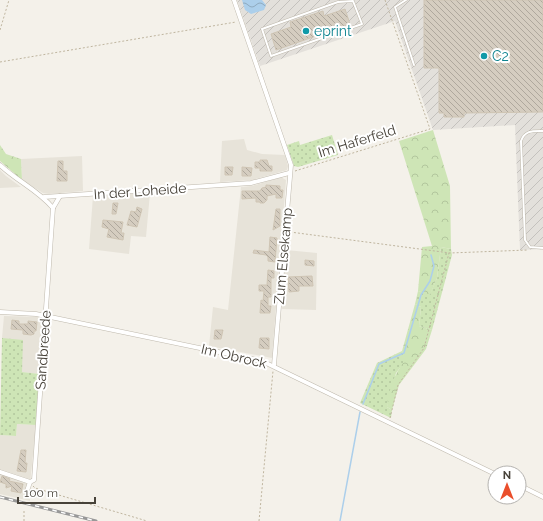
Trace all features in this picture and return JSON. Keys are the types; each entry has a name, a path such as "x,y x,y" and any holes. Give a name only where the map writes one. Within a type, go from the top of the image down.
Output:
{"street":[{"name":"Zum Elsekamp","path":"234,0 290,165 286,232 274,365"},
{"path":"0,165 9,174 44,197 53,208"},
{"name":"In der Loheide","path":"44,197 251,183 289,173"},
{"name":"Sandbreede","path":"27,491 30,482 34,480 53,208 60,196"},
{"name":"Im Obrock","path":"0,312 46,316 246,357 274,365 487,470"},
{"path":"0,472 30,482"},
{"path":"527,489 543,497"}],"lane":[{"path":"354,0 362,24 271,56 262,28 338,2 354,0"},
{"path":"406,0 395,7 414,65"},
{"path":"543,131 529,132 523,136 521,142 525,240 530,247 543,248"}],"path":[{"path":"0,30 9,0"},
{"name":"Im Haferfeld","path":"289,173 430,129 385,0"},
{"path":"0,62 241,21"},
{"path":"286,232 450,253 527,250"},
{"path":"389,422 398,385 424,348 450,253"},
{"path":"259,521 274,365"},
{"path":"30,482 35,488 147,521"},
{"path":"24,511 24,521"}],"shaded area":[{"path":"237,0 543,0 543,249 520,250 515,125 433,130 395,21 260,66"},
{"path":"244,139 247,150 262,154 285,155 288,166 287,170 252,180 220,182 222,141"},
{"path":"82,156 83,191 49,194 43,193 22,180 21,159"},
{"path":"0,170 6,176 21,187 0,188"},
{"path":"281,177 286,180 272,358 209,346 213,307 228,310 241,187 252,186"},
{"path":"150,193 146,237 131,236 129,254 89,249 93,196"},
{"path":"286,250 317,253 316,310 282,309"},
{"path":"4,316 43,317 40,374 21,372 2,338"},
{"path":"17,424 36,425 30,484 30,501 0,494 0,435 16,436"}],"green space":[{"path":"433,130 450,186 451,249 441,247 437,278 430,295 418,291 422,247 432,246 399,141"},
{"path":"332,135 338,155 298,167 294,166 287,145 299,141 300,145"},
{"path":"0,145 6,154 21,159 22,180 0,161"},
{"path":"441,247 451,249 452,255 432,330 419,326 421,307 415,304 418,291 430,294 437,278"},
{"path":"415,304 421,307 419,326 432,330 426,349 399,385 392,410 387,407 389,394 395,376 405,360 402,351"},
{"path":"2,338 23,340 22,372 40,374 36,425 17,424 16,436 0,435"},
{"path":"402,351 406,360 396,373 387,407 392,410 391,418 360,403 377,363"}],"water":[{"path":"242,0 262,0 266,5 264,10 251,14 245,10"}],"building":[{"name":"C2","path":"424,0 543,0 543,112 464,113 464,117 444,117 444,113 439,113 439,68 424,68"},
{"name":"eprint","path":"345,9 350,24 276,50 271,34 291,27 290,22 323,11 324,16"},
{"path":"260,160 267,160 269,166 272,166 272,171 260,171 260,168 255,168 255,162 260,162"},
{"path":"58,161 63,161 63,171 67,171 67,181 57,181"},
{"path":"225,167 233,167 232,175 225,175"},
{"path":"242,167 252,168 251,176 242,176"},
{"path":"266,185 280,186 280,190 283,190 282,198 276,198 276,194 267,196 267,200 264,203 256,202 256,198 242,199 242,191 260,191 262,188 266,187"},
{"path":"113,203 118,203 116,214 112,214"},
{"path":"137,207 142,209 137,227 127,225 131,211 136,212"},
{"path":"276,209 280,209 280,226 273,230"},
{"path":"103,220 123,222 121,233 124,233 123,240 107,237 109,229 102,227"},
{"path":"270,237 277,238 275,262 268,261 268,257 266,255 253,253 254,250 269,252"},
{"path":"305,260 314,261 314,266 305,265"},
{"path":"268,270 274,271 274,278 271,278 271,297 268,297 268,306 271,306 270,313 260,313 261,300 263,301 264,291 259,291 259,285 267,285"},
{"path":"312,276 313,286 299,286 299,291 289,292 288,277"},
{"path":"12,320 19,321 19,324 28,324 28,321 37,322 36,331 34,331 34,334 31,335 23,334 23,330 11,329"},
{"path":"215,330 223,330 221,339 214,339"},
{"path":"260,338 269,338 269,349 259,348"},
{"path":"21,450 26,450 26,472 17,471"},
{"path":"2,476 10,479 9,481 23,484 21,493 11,491 12,486 6,488 6,484 0,482"}],"waterway":[{"path":"363,404 379,364 404,353 421,295 430,281 434,266 431,255"},
{"path":"340,521 360,412"}],"railway":[{"path":"0,497 96,521"}],"place":[{"name":"eprint","path":"306,31"},
{"name":"C2","path":"484,56"}]}
